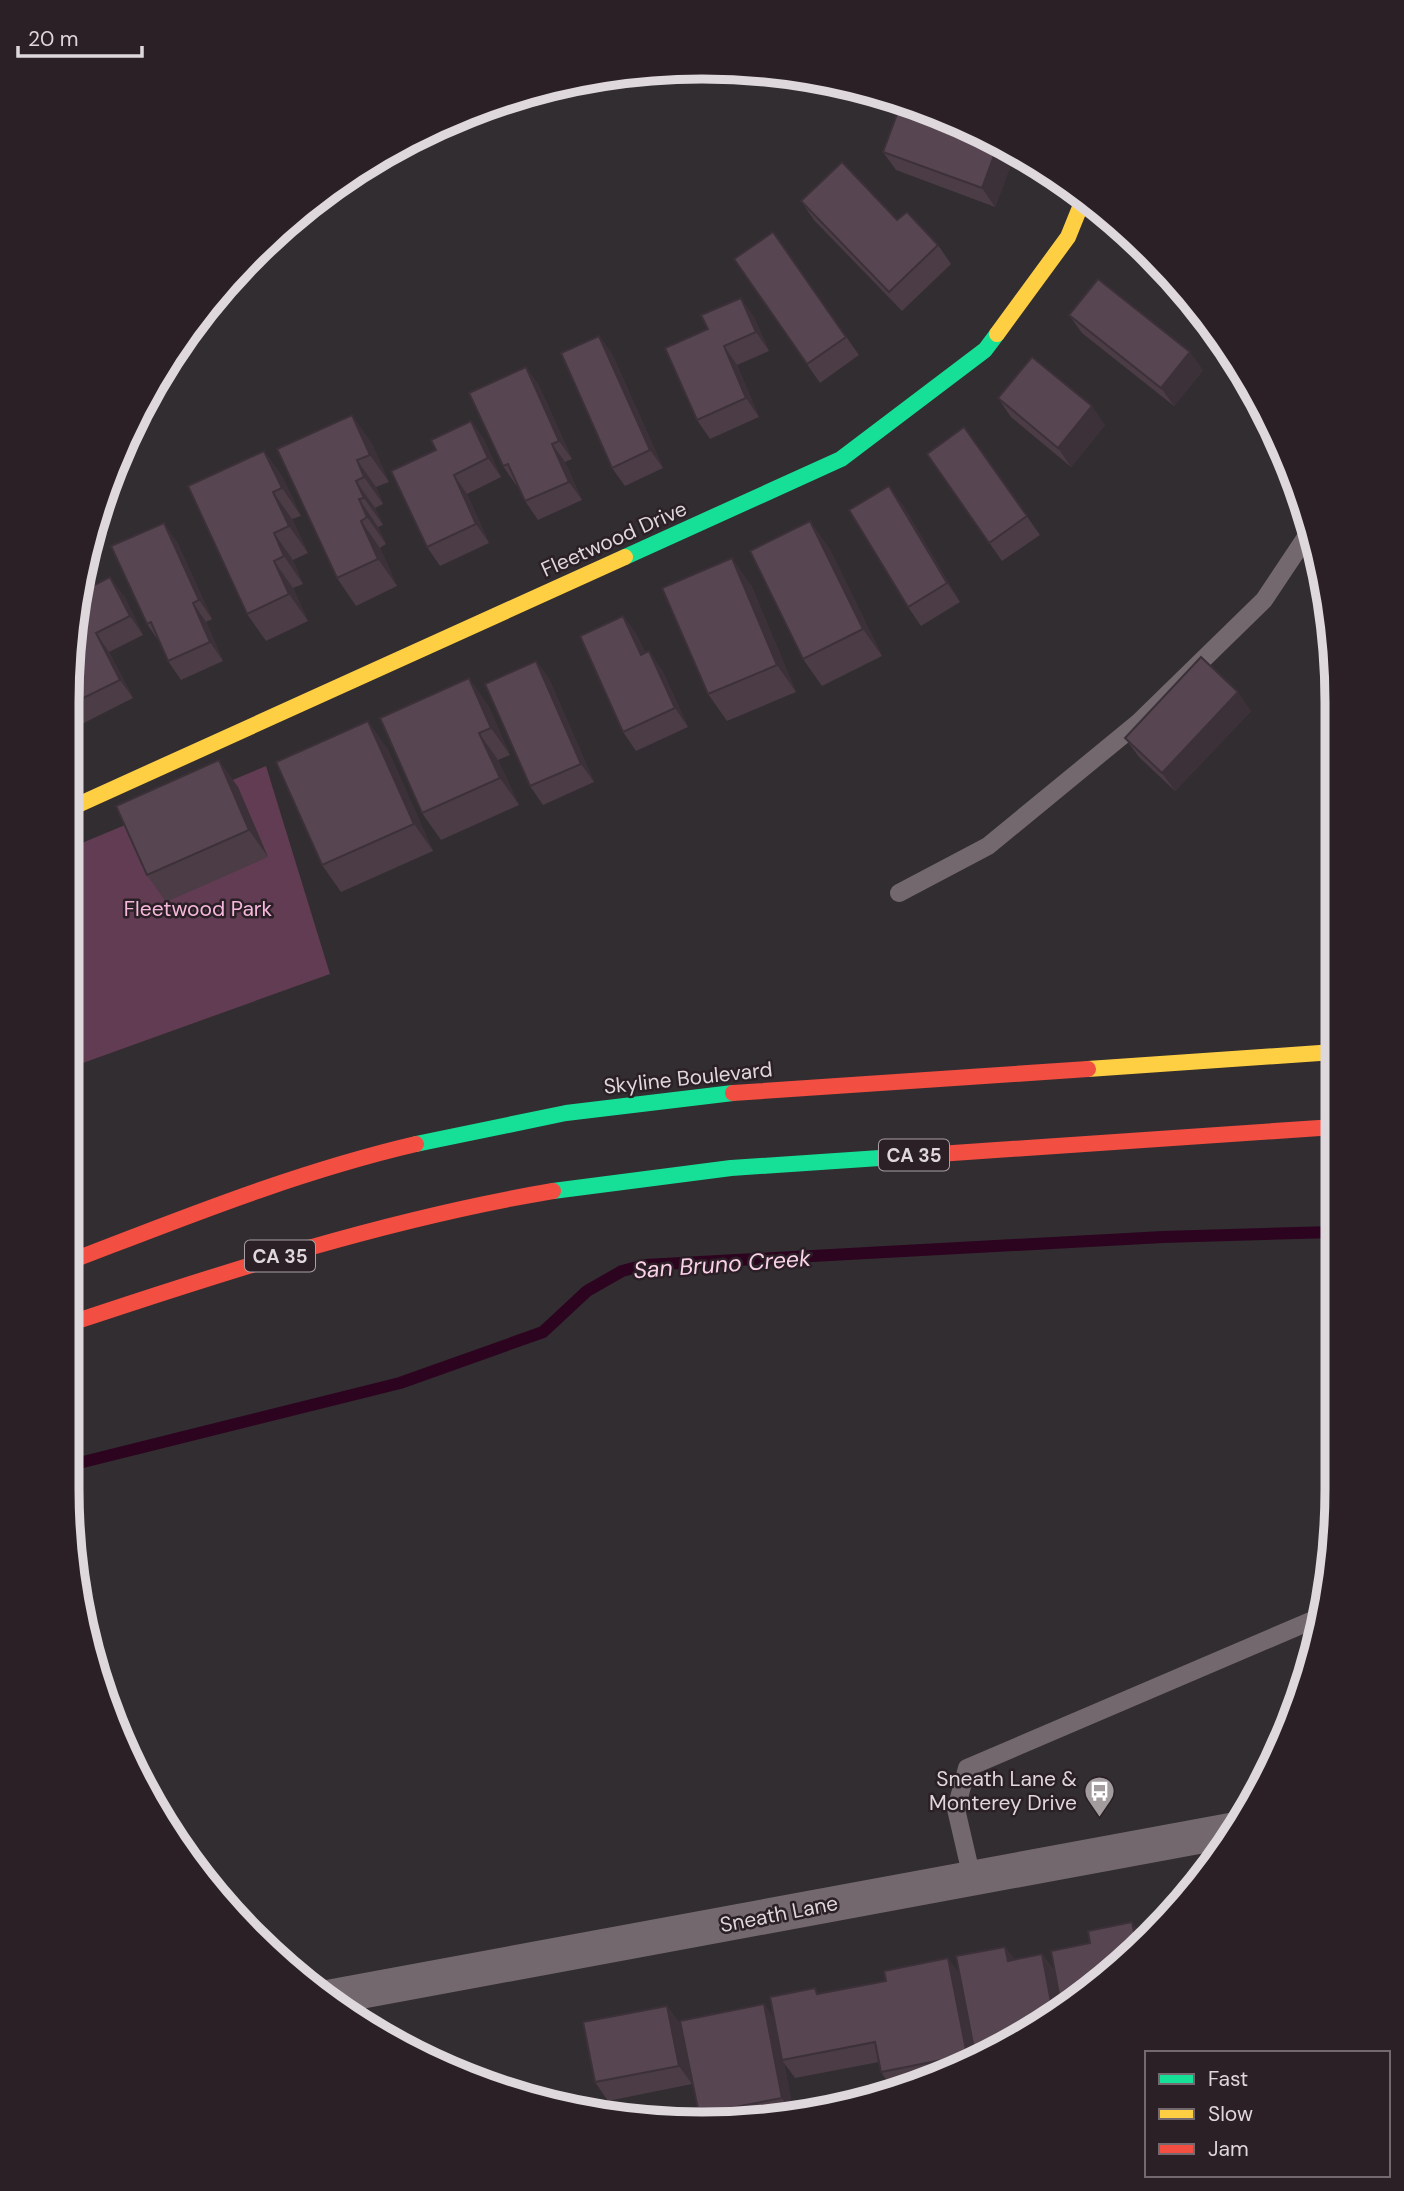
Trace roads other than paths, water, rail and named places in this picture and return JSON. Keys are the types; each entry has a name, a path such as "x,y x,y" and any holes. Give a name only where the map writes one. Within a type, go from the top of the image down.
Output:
{"main road":[{"name":"Fleetwood Drive","path":"79,804 841,459 985,350 1069,237 1080,207"},
{"name":"Skyline Boulevard","path":"79,1258 291,1179 379,1153 554,1114 645,1101 747,1092 1325,1053"},
{"name":"CA 35","path":"79,1320 198,1280 328,1241 461,1209 555,1191 731,1168 1325,1128"}],"street":[{"name":"Sneath Lane","path":"340,1995 1222,1832"}],"lane":[{"path":"899,893 988,846 1139,722 1264,600 1304,540"},
{"path":"972,1878 956,1809 967,1768 1310,1622"}],"waterway":[{"name":"San Bruno Creek","path":"79,1463 400,1383 543,1332 587,1291 622,1271 645,1265 1163,1237 1325,1232"}],"place":[{"name":"Sneath Lane & Monterey Drive","path":"1100,1818"}],"park label":[{"name":"Fleetwood Park","path":"198,909"}]}
